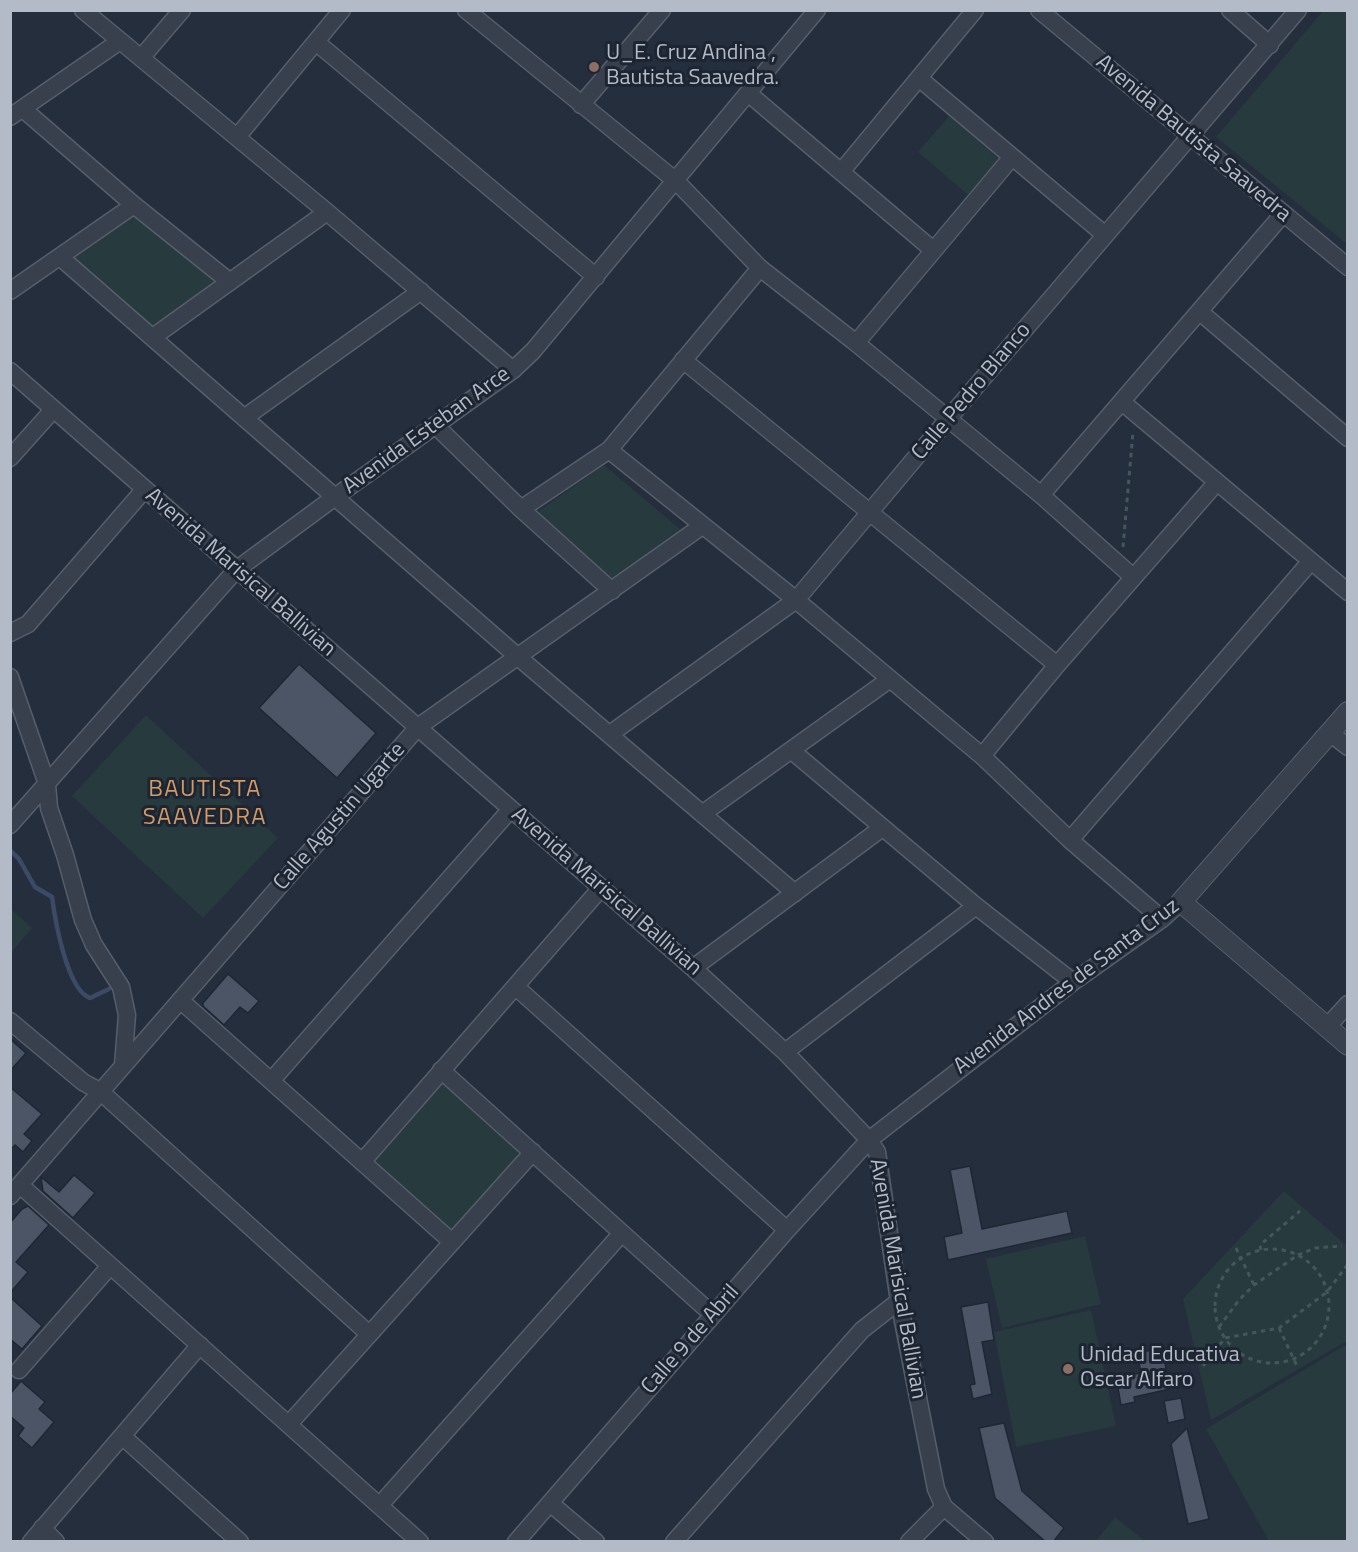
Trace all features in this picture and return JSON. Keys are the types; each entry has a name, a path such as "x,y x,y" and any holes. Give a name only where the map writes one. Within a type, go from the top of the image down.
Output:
{"street":[{"path":"83,10 513,370"},
{"path":"141,58 182,10"},
{"path":"237,137 342,10"},
{"path":"466,10 676,181 760,268 856,343 1041,495 1127,572"},
{"path":"581,105 662,10"},
{"name":"Avenida Esteban Arce","path":"10,825 236,570 334,497 513,370 533,351 817,10"},
{"path":"841,172 975,10"},
{"name":"Avenida Bautista Saavedra","path":"1039,10 1347,267"},
{"path":"1230,10 1270,45"},
{"name":"Calle Pedro Blanco","path":"610,734 796,600 1298,10"},
{"path":"120,41 17,113 230,282"},
{"path":"316,42 596,277"},
{"path":"920,79 1105,235"},
{"path":"748,93 933,250"},
{"path":"856,343 1012,157"},
{"path":"10,291 134,205"},
{"path":"153,337 327,212"},
{"path":"1041,495 1128,407 1200,312 1283,214"},
{"path":"60,257 517,656 795,893"},
{"path":"521,509 609,450 760,268"},
{"path":"244,418 421,291"},
{"path":"1200,312 1347,438"},
{"path":"683,360 1057,665"},
{"name":"Avenida Marisical Ballivian","path":"10,371 693,968 785,1052 869,1140 877,1152 899,1301 936,1489 944,1507 985,1542"},
{"path":"1128,407 1347,592"},
{"path":"10,458 53,410"},
{"path":"435,425 521,509 612,591"},
{"path":"609,450 796,600 982,756 1070,840 1162,919"},
{"path":"982,756 1057,665 1127,572 1218,482"},
{"path":"10,633 28,624 144,490"},
{"name":"Calle Agustin Ugarte","path":"15,1190 417,727 702,526"},
{"path":"1070,840 1311,561"},
{"path":"10,677 46,784 49,808 83,920 94,945 121,987 127,1014 123,1065"},
{"path":"702,814 890,679"},
{"name":"Avenida Andres de Santa Cruz","path":"869,1140 1073,982 1162,919 1181,902 1347,712"},
{"path":"1330,733 1347,747"},
{"path":"792,751 976,906 1073,982"},
{"path":"271,1081 511,809"},
{"path":"693,968 882,828"},
{"path":"362,1162 601,888"},
{"path":"1181,902 1347,1045"},
{"path":"785,1052 976,906"},
{"path":"516,987 787,1230"},
{"path":"180,1000 452,1242"},
{"path":"1327,1027 1347,1004"},
{"path":"10,1021 82,1082 101,1092 369,1334"},
{"path":"441,1070 713,1315"},
{"name":"Calle 9 de Abril","path":"516,1542 787,1230 869,1140"},
{"path":"289,1424 533,1152"},
{"path":"15,1190 110,1266 420,1542"},
{"path":"380,1505 622,1233"},
{"path":"20,1370 110,1266"},
{"path":"674,1542 862,1330 899,1301"},
{"path":"31,1542 43,1535 122,1436 200,1345"},
{"path":"122,1436 240,1542"},
{"path":"550,1503 596,1542"},
{"path":"909,1542 944,1507"},
{"path":"43,1535 57,1542"}],"path":[{"path":"1127,572 1128,407"},
{"path":"1261,1250 1260,1245 1300,1211"},
{"path":"1220,1327 1239,1300 1254,1285 1298,1255 1315,1248 1342,1246"},
{"path":"1236,1248 1254,1285"},
{"path":"1280,1249 1298,1255 1314,1266 1327,1292 1329,1301 1327,1320 1320,1337 1307,1351 1294,1358 1272,1363 1254,1360 1237,1352 1225,1338 1220,1327 1215,1303 1219,1285 1229,1269 1240,1259 1261,1250 1280,1249"},
{"path":"1203,1366 1225,1338 1279,1328 1327,1292 1347,1264"},
{"path":"1279,1328 1297,1366"}],"green space":[{"path":"1323,11 1347,11 1347,244 1216,137"},
{"path":"949,116 999,159 968,195 918,152"},
{"path":"134,215 212,277 214,282 212,287 153,327 73,256"},
{"path":"604,465 680,529 610,581 536,513"},
{"path":"146,715 278,838 203,918 72,796"},
{"path":"11,909 32,928 11,953"},
{"path":"439,1083 445,1083 519,1148 517,1159 451,1231 375,1166 374,1158"},
{"path":"1284,1191 1347,1246 1347,1341 1211,1420 1183,1299"},
{"path":"1085,1236 1101,1304 1002,1328 986,1259"},
{"path":"1091,1310 1116,1426 1016,1447 994,1332"},
{"path":"1345,1345 1348,1350 1347,1541 1269,1541 1206,1429"},
{"path":"1115,1517 1145,1541 1096,1541"}],"building":[{"path":"299,664 376,733 337,778 259,708"},
{"path":"228,974 259,1001 248,1013 240,1007 224,1025 203,1006 203,1003"},
{"path":"10,1039 26,1053 10,1071"},
{"path":"10,1087 42,1114 24,1134 32,1141 23,1152 15,1145 10,1150"},
{"path":"970,1166 982,1229 1067,1211 1072,1233 948,1260 944,1237 962,1233 950,1170"},
{"path":"74,1175 95,1193 73,1218 43,1191 41,1177 59,1192"},
{"path":"28,1206 49,1225 16,1262 28,1272 10,1293 10,1223 22,1209"},
{"path":"10,1297 42,1326 22,1349 10,1339"},
{"path":"988,1302 994,1340 982,1342 992,1394 973,1399 970,1385 975,1384 961,1307"},
{"path":"1162,1348 1170,1389 1134,1397 1135,1402 1121,1405 1116,1377 1141,1373 1137,1353"},
{"path":"21,1381 45,1402 39,1409 54,1422 32,1448 18,1436 24,1428 10,1416 10,1394"},
{"path":"1181,1398 1185,1419 1168,1423 1164,1401"},
{"path":"1004,1423 1022,1491 1064,1528 1053,1542 1046,1542 995,1498 979,1428"},
{"path":"1187,1428 1209,1519 1188,1524 1171,1444"}],"waterway":[{"path":"10,850 19,859 35,887 52,897 63,953 75,982 82,992 90,998 109,989"}],"place":[{"name":"U_E. Cruz Andina , Bautista Saavedra.","path":"594,67"},
{"name":"Unidad Educativa Oscar Alfaro","path":"1068,1369"}],"district":[{"name":"BAUTISTA SAAVEDRA","path":"205,804"}]}
